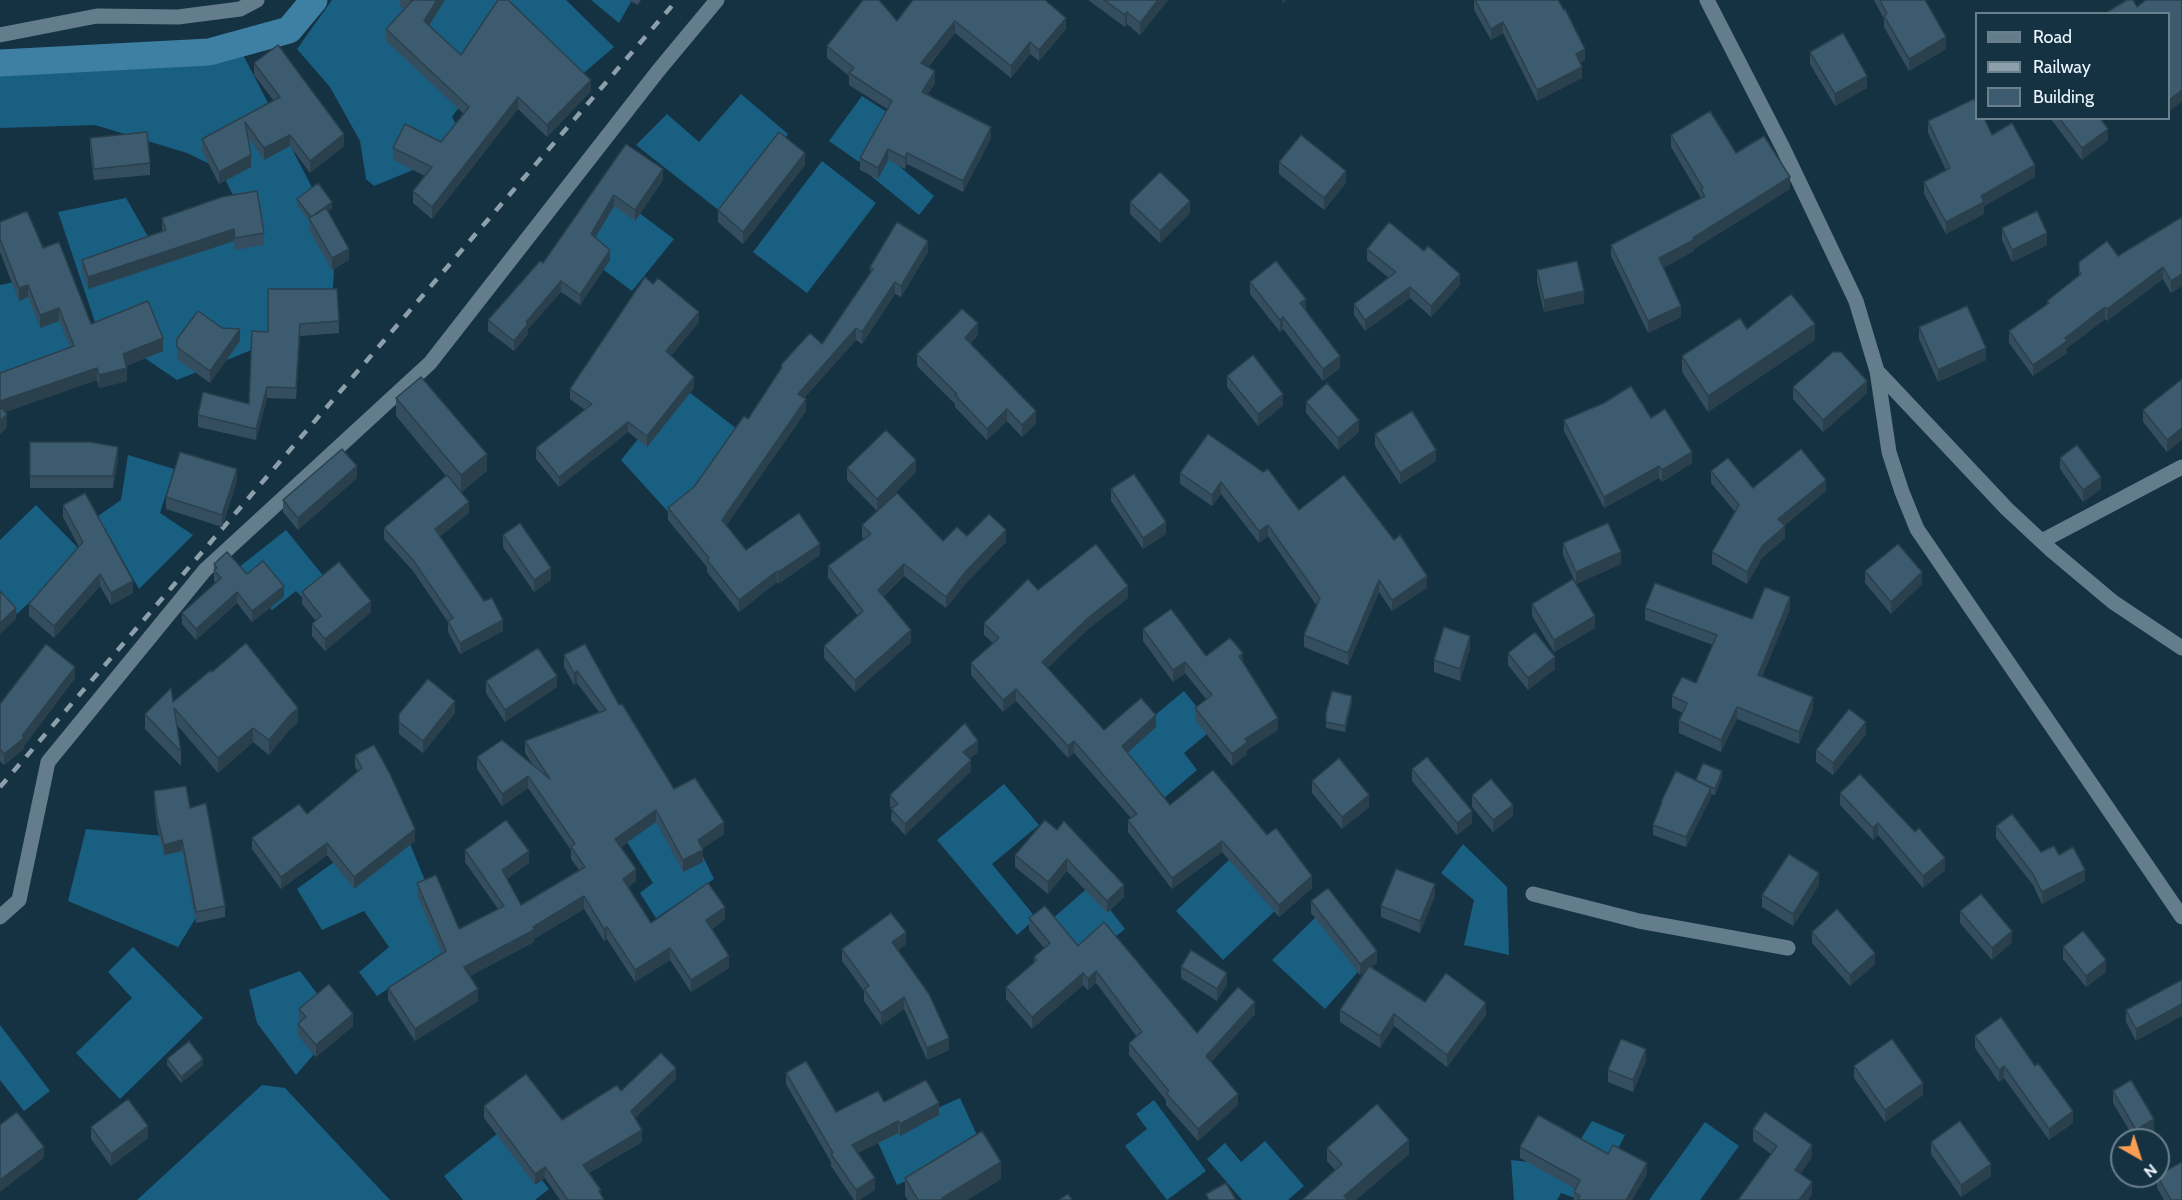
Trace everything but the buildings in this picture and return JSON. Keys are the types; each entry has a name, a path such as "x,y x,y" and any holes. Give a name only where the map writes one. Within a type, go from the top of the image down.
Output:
{"street":[{"path":"0,35 97,16 178,17 240,9 257,0"},
{"path":"0,917 19,900 48,762 206,570 430,363 658,71 717,0"},
{"path":"1707,0 1783,148 1856,300 1877,371 1889,452 1917,529 2182,916"},
{"path":"1877,371 2007,509 2042,541 2113,602 2182,648"},
{"path":"2042,541 2182,467"},
{"path":"1533,894 1638,921 1788,948"}],"shaded area":[{"path":"332,0 566,0 614,47 572,83 487,67 452,117 469,147 374,186 366,179 360,141 330,87 297,49"},
{"path":"591,0 632,0 619,23"},
{"path":"241,51 317,197 335,255 331,318 177,380 96,325 58,212 126,198 154,247 245,219 220,169 187,153 95,125 0,128 0,66 206,57"},
{"path":"741,94 788,134 721,212 636,145 667,114 699,142"},
{"path":"862,96 887,112 859,162 829,141"},
{"path":"883,152 934,196 919,215 870,175"},
{"path":"822,161 876,203 807,293 753,252"},
{"path":"622,178 638,212 674,239 632,291 573,247"},
{"path":"39,277 73,340 73,373 0,388 0,285"},
{"path":"681,386 758,445 681,526 621,460"},
{"path":"128,455 174,469 160,513 193,535 139,589 98,516 121,500"},
{"path":"36,505 82,552 17,614 0,597 0,540"},
{"path":"286,530 325,578 302,597 296,591 272,610 238,568"},
{"path":"1184,691 1214,728 1184,753 1197,770 1157,804 1113,750"},
{"path":"1004,784 1039,825 992,864 1036,918 1017,935 937,840"},
{"path":"672,793 714,879 656,918 640,893 653,883 620,831"},
{"path":"390,821 408,839 452,947 377,996 359,972 389,947 364,911 322,930 297,889"},
{"path":"86,829 186,838 211,893 178,947 68,901"},
{"path":"1463,844 1507,887 1509,955 1464,945 1474,900 1441,873"},
{"path":"1232,857 1280,906 1223,960 1176,911"},
{"path":"1091,885 1125,929 1078,967 1044,926"},
{"path":"1323,910 1365,964 1325,1009 1272,960"},
{"path":"133,947 203,1018 120,1099 76,1053 132,998 108,972"},
{"path":"300,971 340,1024 296,1075 257,1023 249,990"},
{"path":"0,1025 50,1091 24,1111 0,1080"},
{"path":"262,1085 285,1088 390,1200 137,1200"},
{"path":"960,1098 982,1146 897,1185 875,1136"},
{"path":"1154,1100 1206,1171 1167,1200 1125,1146 1147,1129 1136,1114"},
{"path":"1592,1121 1625,1135 1592,1200 1581,1200 1561,1193 1557,1200 1514,1200 1511,1160 1564,1166"},
{"path":"1705,1122 1739,1146 1700,1200 1649,1200"},
{"path":"502,1130 549,1189 535,1200 463,1200 444,1176"},
{"path":"1265,1141 1304,1186 1288,1200 1242,1200 1207,1159 1225,1143 1241,1162"}],"waterway":[{"path":"0,63 209,52 289,30 314,0"}],"railway":[{"path":"0,787 677,0"}]}
